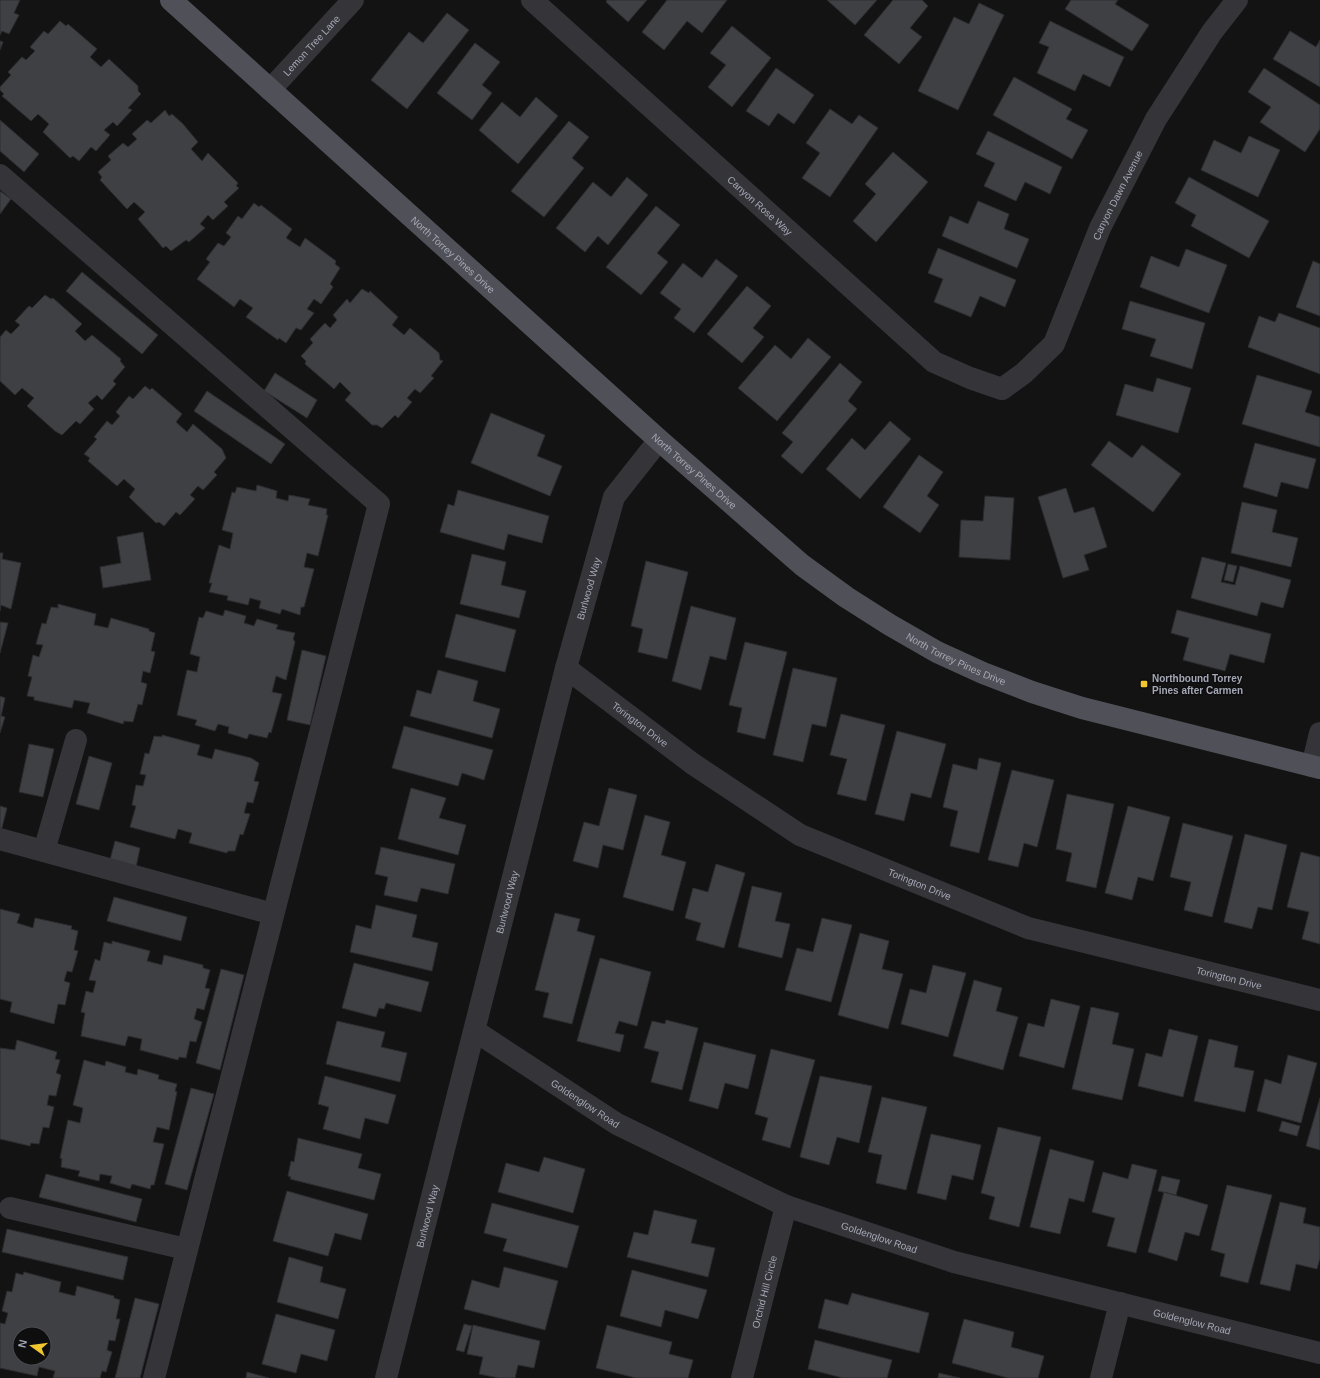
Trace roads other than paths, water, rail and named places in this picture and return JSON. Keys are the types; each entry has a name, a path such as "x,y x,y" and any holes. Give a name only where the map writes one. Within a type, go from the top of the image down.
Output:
{"main road":[{"name":"North Torrey Pines Drive","path":"171,0 201,25 270,90 659,440 802,565 878,617 937,652 990,676 1082,708 1316,767"}],"street":[{"name":"Lemon Tree Lane","path":"270,90 353,0"},
{"name":"Canyon Rose Way","path":"532,0 934,362 970,378 1002,389"},
{"name":"Canyon Dawn Avenue","path":"1002,389 1024,373 1054,344 1100,228 1156,119 1212,32 1237,0"},
{"path":"0,175 379,504 154,1378"},
{"name":"Burlwood Way","path":"386,1378 566,668 614,497 659,440"},
{"name":"Torington Drive","path":"566,668 693,764 800,836 1028,928 1320,1000"},
{"path":"1316,767 1320,733"},
{"path":"44,850 76,740"},
{"path":"0,839 273,914"},
{"name":"Goldenglow Road","path":"475,1031 617,1124 786,1206 954,1262 1320,1352"},
{"name":"Orchid Hill Circle","path":"742,1378 786,1206"},
{"path":"10,1208 186,1249"},
{"path":"1100,1378 1120,1303"}],"place":[{"name":"Northbound Torrey Pines after Carmen","path":"1144,684"}]}
